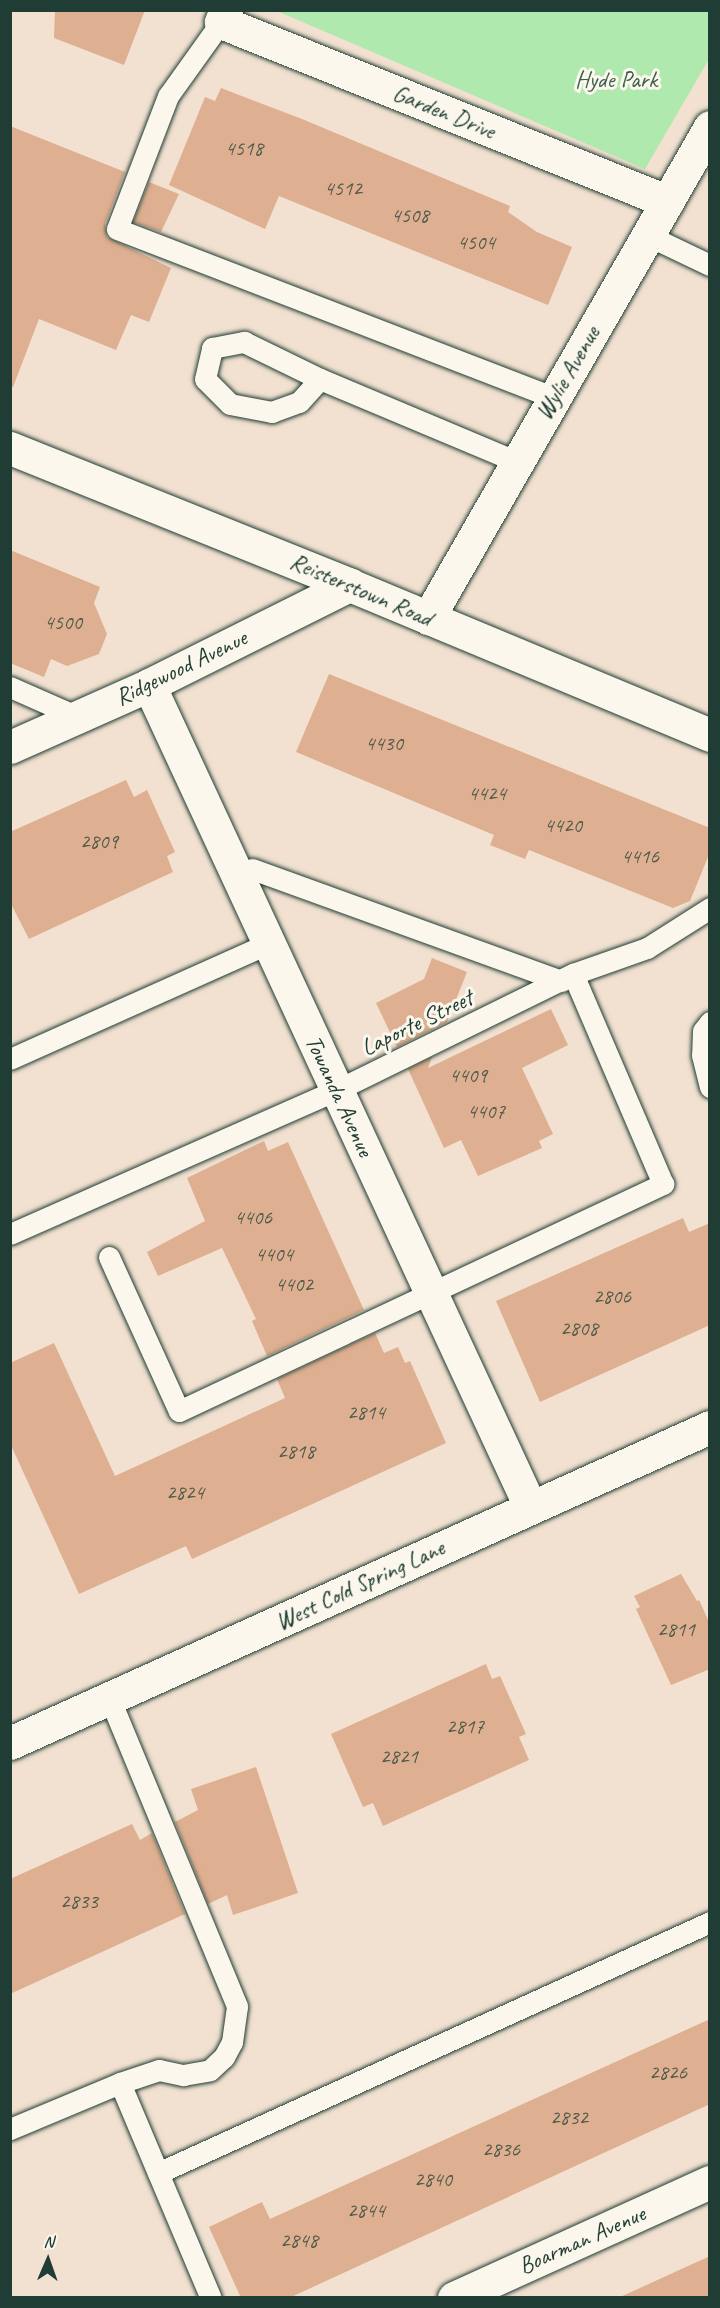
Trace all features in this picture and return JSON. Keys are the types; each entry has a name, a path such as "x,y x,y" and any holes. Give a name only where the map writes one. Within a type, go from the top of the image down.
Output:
{"street":[{"name":"Garden Drive","path":"223,16 667,201"},
{"name":"Wylie Avenue","path":"428,618 710,127"},
{"name":"Reisterstown Road","path":"10,448 350,585 710,735"},
{"name":"Ridgewood Avenue","path":"10,747 149,685 350,585"},
{"name":"Towanda Avenue","path":"149,685 530,1506"},
{"name":"West Cold Spring Lane","path":"10,1743 710,1426"},
{"name":"Boarman Avenue","path":"454,2298 710,2182"}],"lane":[{"path":"223,16 168,96 117,229 554,398"},
{"path":"647,235 710,265"},
{"path":"320,378 299,402 272,412 230,404 205,379 212,348 244,342 320,378 517,462"},
{"path":"10,687 78,717"},
{"path":"109,1257 179,1411 663,1184 567,977 252,869"},
{"name":"Laporte Street","path":"10,1234 337,1090 567,977 647,948 710,908"},
{"path":"10,1059 269,943"},
{"path":"706,1026 702,1055 710,1087"},
{"path":"10,2129 120,2083 159,2070 183,2075 210,2070 224,2057 232,2042 237,2006 110,1699"},
{"path":"158,2173 710,1922"},
{"path":"120,2083 211,2298"}],"green space":[{"name":"Hyde Park","path":"277,11 709,11 709,59 645,169"}],"building":[{"path":"55,10 145,10 124,65 54,38"},
{"path":"221,88 302,119 510,206 508,212 537,232 572,247 548,305 279,196 265,229 169,185 205,97 215,101"},
{"path":"10,126 125,172 105,224 107,237 171,268 149,322 131,315 116,350 39,319 13,387 10,386"},
{"path":"149,182 179,194 161,232 133,222"},
{"path":"10,550 100,587 94,603 107,634 99,654 67,666 51,659 44,677 10,663"},
{"path":"329,674 710,828 710,852 690,901 673,908 529,850 525,859 490,845 494,835 296,752"},
{"path":"126,780 134,797 147,790 175,852 167,856 173,872 29,939 10,902 10,832"},
{"path":"432,958 467,972 447,1022 397,1047 376,1003 424,979"},
{"path":"551,1009 568,1045 522,1068 553,1134 539,1141 542,1148 478,1176 461,1140 444,1148 408,1069 432,1057 428,1068"},
{"path":"264,1141 268,1151 288,1142 364,1310 267,1356 252,1321 256,1319 222,1248 158,1276 147,1252 205,1221 187,1178"},
{"path":"683,1218 689,1232 710,1223 710,1325 540,1402 496,1301"},
{"path":"375,1333 384,1353 398,1347 405,1363 410,1361 446,1443 192,1559 186,1546 79,1594 10,1443 10,1363 54,1343 115,1476 285,1398 277,1379"},
{"path":"681,1574 697,1601 699,1600 710,1624 710,1669 671,1685 636,1609 640,1607 634,1596"},
{"path":"486,1664 492,1679 500,1676 526,1734 519,1737 529,1760 383,1826 373,1803 363,1807 331,1734"},
{"path":"256,1767 298,1893 233,1915 227,1895 208,1904 175,1822 198,1810 191,1789"},
{"path":"132,1824 140,1840 152,1833 185,1914 10,1994 10,1879"},
{"path":"710,2019 710,2104 289,2298 241,2298 209,2227 262,2202 270,2219"},
{"path":"710,2256 710,2298 618,2298"}]}
